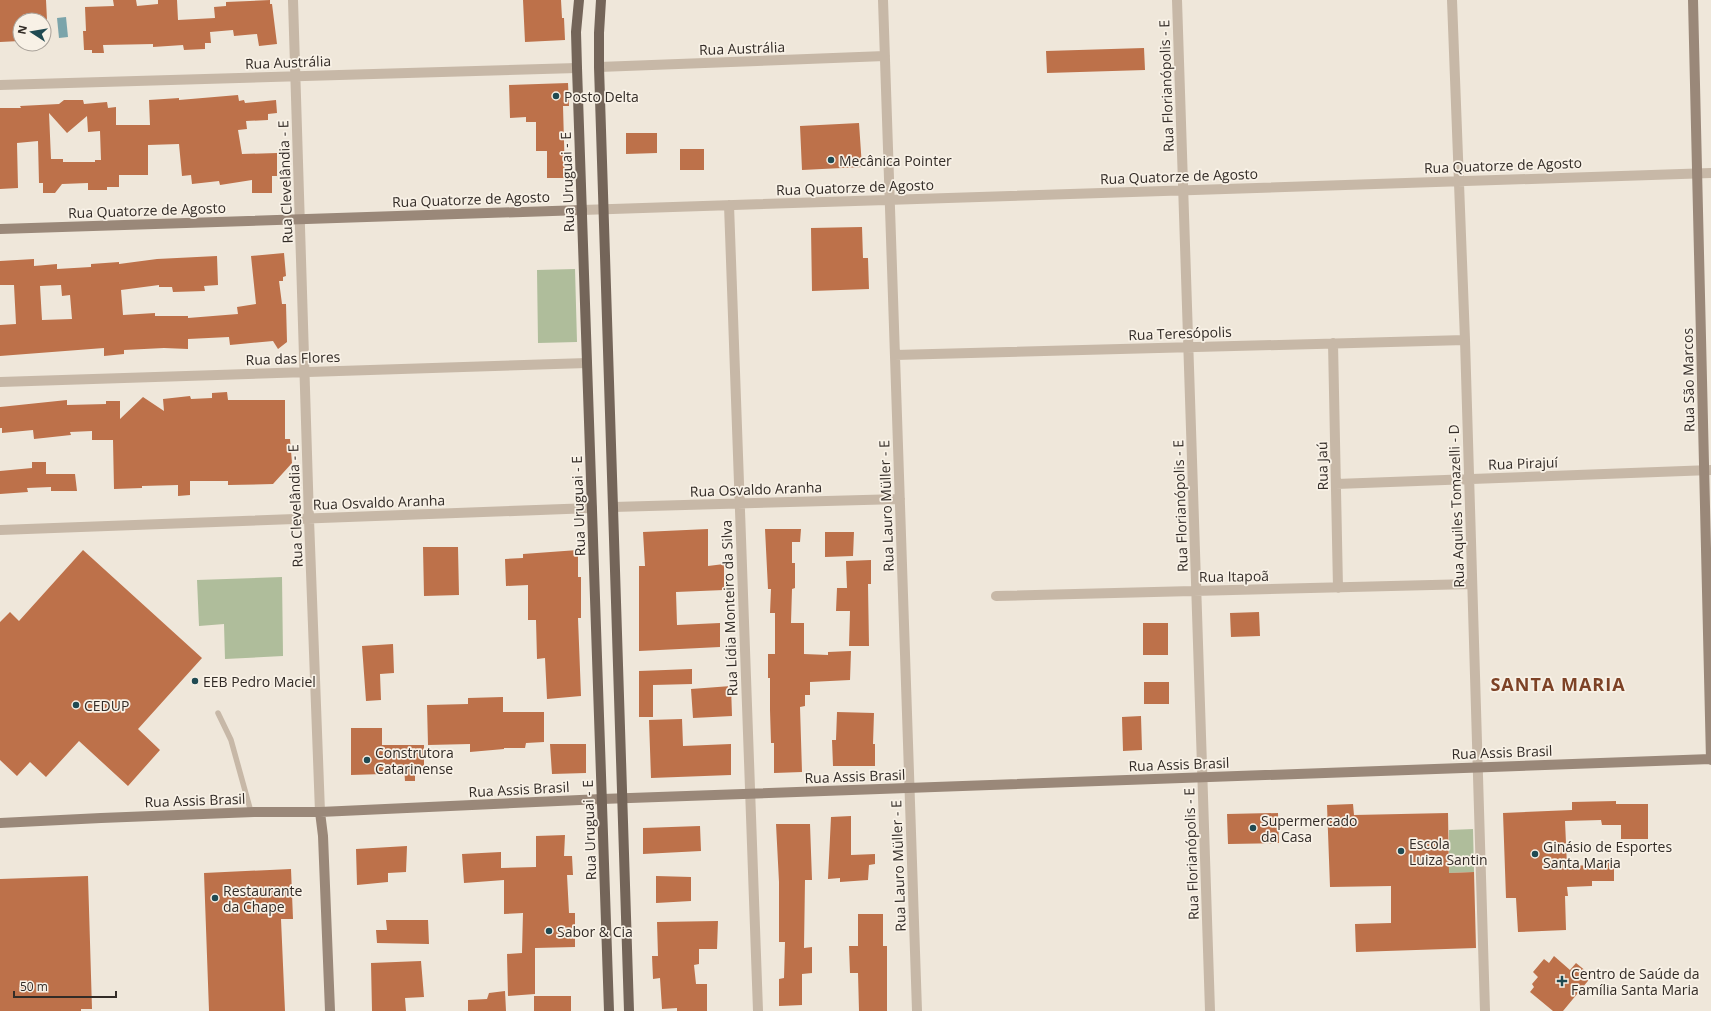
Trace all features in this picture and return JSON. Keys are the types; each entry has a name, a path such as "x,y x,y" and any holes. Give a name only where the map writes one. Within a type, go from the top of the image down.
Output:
{"main road":[{"name":"Rua Uruguai - E","path":"579,0 576,32 577,68 609,1011"},
{"path":"601,0 599,67 629,1011"}],"street":[{"name":"Rua Clevelândia - E","path":"294,0 309,518 320,812 323,836 330,1011"},
{"name":"Rua Lauro Müller - E","path":"883,0 917,1011"},
{"name":"Rua Florianópolis - E","path":"1177,0 1210,1011"},
{"name":"Rua Aquiles Tomazelli - D","path":"1452,0 1465,340 1485,1011"},
{"name":"Rua São Marcos","path":"1693,0 1697,173 1708,470 1711,759"},
{"name":"Rua Austrália","path":"599,67 885,56"},
{"name":"Rua Austrália","path":"0,85 296,75 577,68"},
{"name":"Rua Quatorze de Agosto","path":"0,229 1711,173"},
{"name":"Rua Lídia Monteiro da Silva","path":"729,205 758,1011"},
{"name":"Rua Teresópolis","path":"895,355 1465,340"},
{"name":"Rua Jaú","path":"1333,343 1338,588"},
{"name":"Rua das Flores","path":"0,382 587,363"},
{"name":"Rua Pirajuí","path":"1336,484 1708,470"},
{"name":"Rua Osvaldo Aranha","path":"613,507 900,498"},
{"name":"Rua Osvaldo Aranha","path":"0,530 592,508"},
{"name":"Rua Itapoã","path":"996,596 1472,584"},
{"name":"Rua Assis Brasil","path":"0,823 251,812 320,812 602,799 1711,759"}],"lane":[{"path":"218,713 230,740 251,812"}],"green space":[{"path":"575,269 577,342 538,343 537,270"},
{"path":"282,577 283,656 225,659 224,624 199,626 197,580"},
{"path":"1473,829 1474,872 1449,873 1449,830"}],"water":[{"path":"66,17 68,37 59,38 57,18"}],"building":[{"path":"0,0 46,0 47,12 12,12 12,41 0,42"},
{"path":"113,0 136,0 137,6 158,4 158,0 177,0 178,20 215,18 214,7 226,6 226,2 270,0 270,4 272,4 277,44 259,46 257,34 234,36 233,30 210,32 211,43 205,43 205,49 184,50 183,45 153,47 153,44 103,45 104,53 92,53 92,50 84,50 83,31 86,31 85,7 114,6"},
{"path":"523,0 561,0 565,40 525,42"},
{"path":"1144,48 1145,70 1047,73 1046,51"},
{"path":"568,83 569,106 563,106 565,178 547,178 547,151 536,151 536,122 526,122 526,117 510,118 509,85"},
{"path":"238,95 239,101 244,100 245,103 276,100 277,113 268,114 268,120 246,121 247,129 238,130 242,154 277,153 277,176 272,176 272,193 252,193 252,180 220,185 219,181 192,184 191,175 182,176 179,144 148,145 148,175 119,175 119,187 107,187 107,190 88,190 88,183 62,184 55,193 43,193 43,183 39,183 38,141 17,143 18,188 0,189 0,108 21,108 20,106 59,104 64,100 83,100 84,104 107,102 108,108 116,107 116,125 150,125 149,100 179,98 179,100","holes":["49,113 67,133 87,116 88,132 100,131 101,160 95,160 95,162 63,162 63,159 51,159"]},
{"path":"859,123 862,167 802,170 800,126"},
{"path":"626,133 657,133 657,153 626,154"},
{"path":"680,149 704,149 704,170 680,170"},
{"path":"862,227 863,258 868,258 869,289 812,291 811,228"},
{"path":"284,253 286,276 283,277 283,281 279,281 282,304 286,304 287,342 278,349 273,341 230,345 229,337 188,339 188,349 164,348 124,350 124,354 104,356 104,348 0,356 0,325 16,324 14,285 0,285 0,261 34,259 34,266 57,264 57,269 91,267 91,264 119,262 119,264 157,259 217,256 218,285 204,286 205,291 173,292 172,287 159,287 159,285 121,290 123,315 155,313 155,316 188,316 188,318 238,314 237,307 256,304 251,256","holes":["61,285 62,296 70,295 72,319 42,320 40,286"]},
{"path":"227,392 228,400 285,400 285,439 290,439 292,463 273,484 228,485 228,481 190,481 190,495 178,496 178,485 142,486 142,488 114,489 113,440 92,440 92,431 70,432 71,435 34,439 33,430 2,433 2,428 0,428 0,407 67,400 67,405 106,404 106,401 120,401 120,419 143,397 164,411 163,399 190,396 191,399 212,398 212,393"},
{"path":"32,462 46,462 46,474 75,474 77,491 51,491 51,487 27,488 28,492 0,494 0,471 32,468"},
{"path":"708,529 708,566 724,564 724,590 676,592 677,625 720,623 720,647 639,651 639,566 645,566 643,532"},
{"path":"765,529 801,529 800,542 792,542 792,563 795,563 795,588 792,589 791,623 804,623 804,654 828,655 828,652 851,651 850,680 810,682 810,695 805,695 805,706 800,707 802,772 774,773 774,743 771,743 768,654 775,654 775,613 770,613 771,589 768,589"},
{"path":"825,532 854,532 853,556 825,557"},
{"path":"423,547 458,547 459,595 424,596"},
{"path":"83,550 202,658 138,729 160,750 128,786 79,741 46,777 30,762 17,776 0,760 0,622 10,612 19,621"},
{"path":"578,550 578,577 581,577 581,618 578,618 581,696 547,699 545,658 537,659 536,620 528,620 528,585 506,586 505,559 523,558 523,554"},
{"path":"871,560 871,584 868,584 869,646 849,646 850,611 836,611 837,588 847,588 846,561"},
{"path":"1259,612 1260,636 1231,637 1230,613"},
{"path":"1143,623 1168,623 1168,655 1143,655"},
{"path":"393,644 394,673 380,674 381,700 366,701 362,646"},
{"path":"692,669 692,684 653,685 653,717 639,717 639,671"},
{"path":"1144,682 1169,682 1169,704 1144,704"},
{"path":"731,686 732,716 693,718 691,689"},
{"path":"503,697 503,712 544,712 544,742 526,743 525,748 504,748 470,752 470,744 428,745 427,705 468,704 468,698"},
{"path":"837,712 874,713 873,744 875,744 875,766 833,766 832,740 836,740"},
{"path":"1141,716 1142,750 1123,751 1122,717"},
{"path":"682,719 683,746 731,744 731,775 651,778 649,720"},
{"path":"351,728 382,728 382,745 424,745 424,766 415,766 415,781 405,781 404,767 383,769 383,774 351,775"},
{"path":"550,744 586,744 586,773 552,774"},
{"path":"1616,801 1616,804 1648,804 1648,839 1621,839 1621,825 1602,825 1601,820 1565,821 1567,866 1594,865 1594,863 1614,862 1614,881 1592,881 1592,886 1567,887 1568,896 1565,896 1566,930 1518,932 1516,898 1506,898 1503,813 1572,810 1572,802"},
{"name":"Escola Luiza Santin","path":"1353,804 1354,815 1448,813 1449,873 1474,872 1476,948 1356,952 1355,924 1391,923 1391,886 1330,887 1327,805"},
{"name":"Supermercado da Casa","path":"1278,813 1279,843 1228,844 1227,814"},
{"path":"851,816 851,855 875,854 875,864 869,865 868,880 840,882 840,878 828,879 831,817"},
{"path":"776,824 810,824 812,880 805,880 804,948 812,947 812,973 802,974 802,1005 779,1006 779,979 784,978 785,942 779,942 779,882"},
{"path":"700,826 701,851 643,854 643,828"},
{"path":"565,835 564,856 572,856 573,875 567,875 569,913 575,913 575,947 535,948 535,994 508,996 507,954 522,953 523,913 504,914 504,880 464,883 462,854 501,852 501,868 536,867 536,836"},
{"path":"407,846 406,872 388,873 388,882 357,885 356,849"},
{"path":"291,869 293,919 281,919 285,1011 209,1011 204,873"},
{"path":"88,876 92,1009 81,1009 81,1011 0,1011 0,879"},
{"path":"656,876 691,877 691,901 656,903"},
{"path":"858,914 883,914 883,946 887,946 887,1011 859,1011 858,973 850,973 849,946 858,946"},
{"path":"386,920 428,920 429,944 377,943 376,930 387,930"},
{"path":"718,921 717,949 699,949 699,964 694,965 696,984 707,984 707,1011 677,1011 677,1008 662,1009 660,978 653,979 652,956 658,956 657,922"},
{"name":"Centro de Saúde da Família Santa Maria","path":"1554,956 1570,970 1576,963 1592,976 1563,1011 1553,1011 1530,992 1534,987 1532,984 1538,977 1533,972 1544,959 1549,963"},
{"path":"421,961 424,997 405,998 406,1011 372,1011 371,963"},
{"path":"505,991 506,1011 468,1011 468,1000 487,999 489,993"},
{"path":"534,996 571,996 571,1011 534,1011"}],"place":[{"name":"Posto Delta","path":"556,96"},
{"name":"Mecânica Pointer","path":"831,160"},
{"name":"EEB Pedro Maciel","path":"195,681"},
{"name":"CEDUP","path":"76,705"},
{"name":"Construtora Catarinense","path":"367,760"},
{"name":"Supermercado da Casa","path":"1253,828"},
{"name":"Escola Luiza Santin","path":"1401,851"},
{"name":"Ginásio de Esportes Santa Maria","path":"1535,854"},
{"name":"Restaurante da Chape","path":"215,898"},
{"name":"Sabor & Cia","path":"549,931"},
{"name":"Centro de Saúde da Família Santa Maria","path":"1562,981"}],"district":[{"name":"SANTA MARIA","path":"1558,684"}]}
